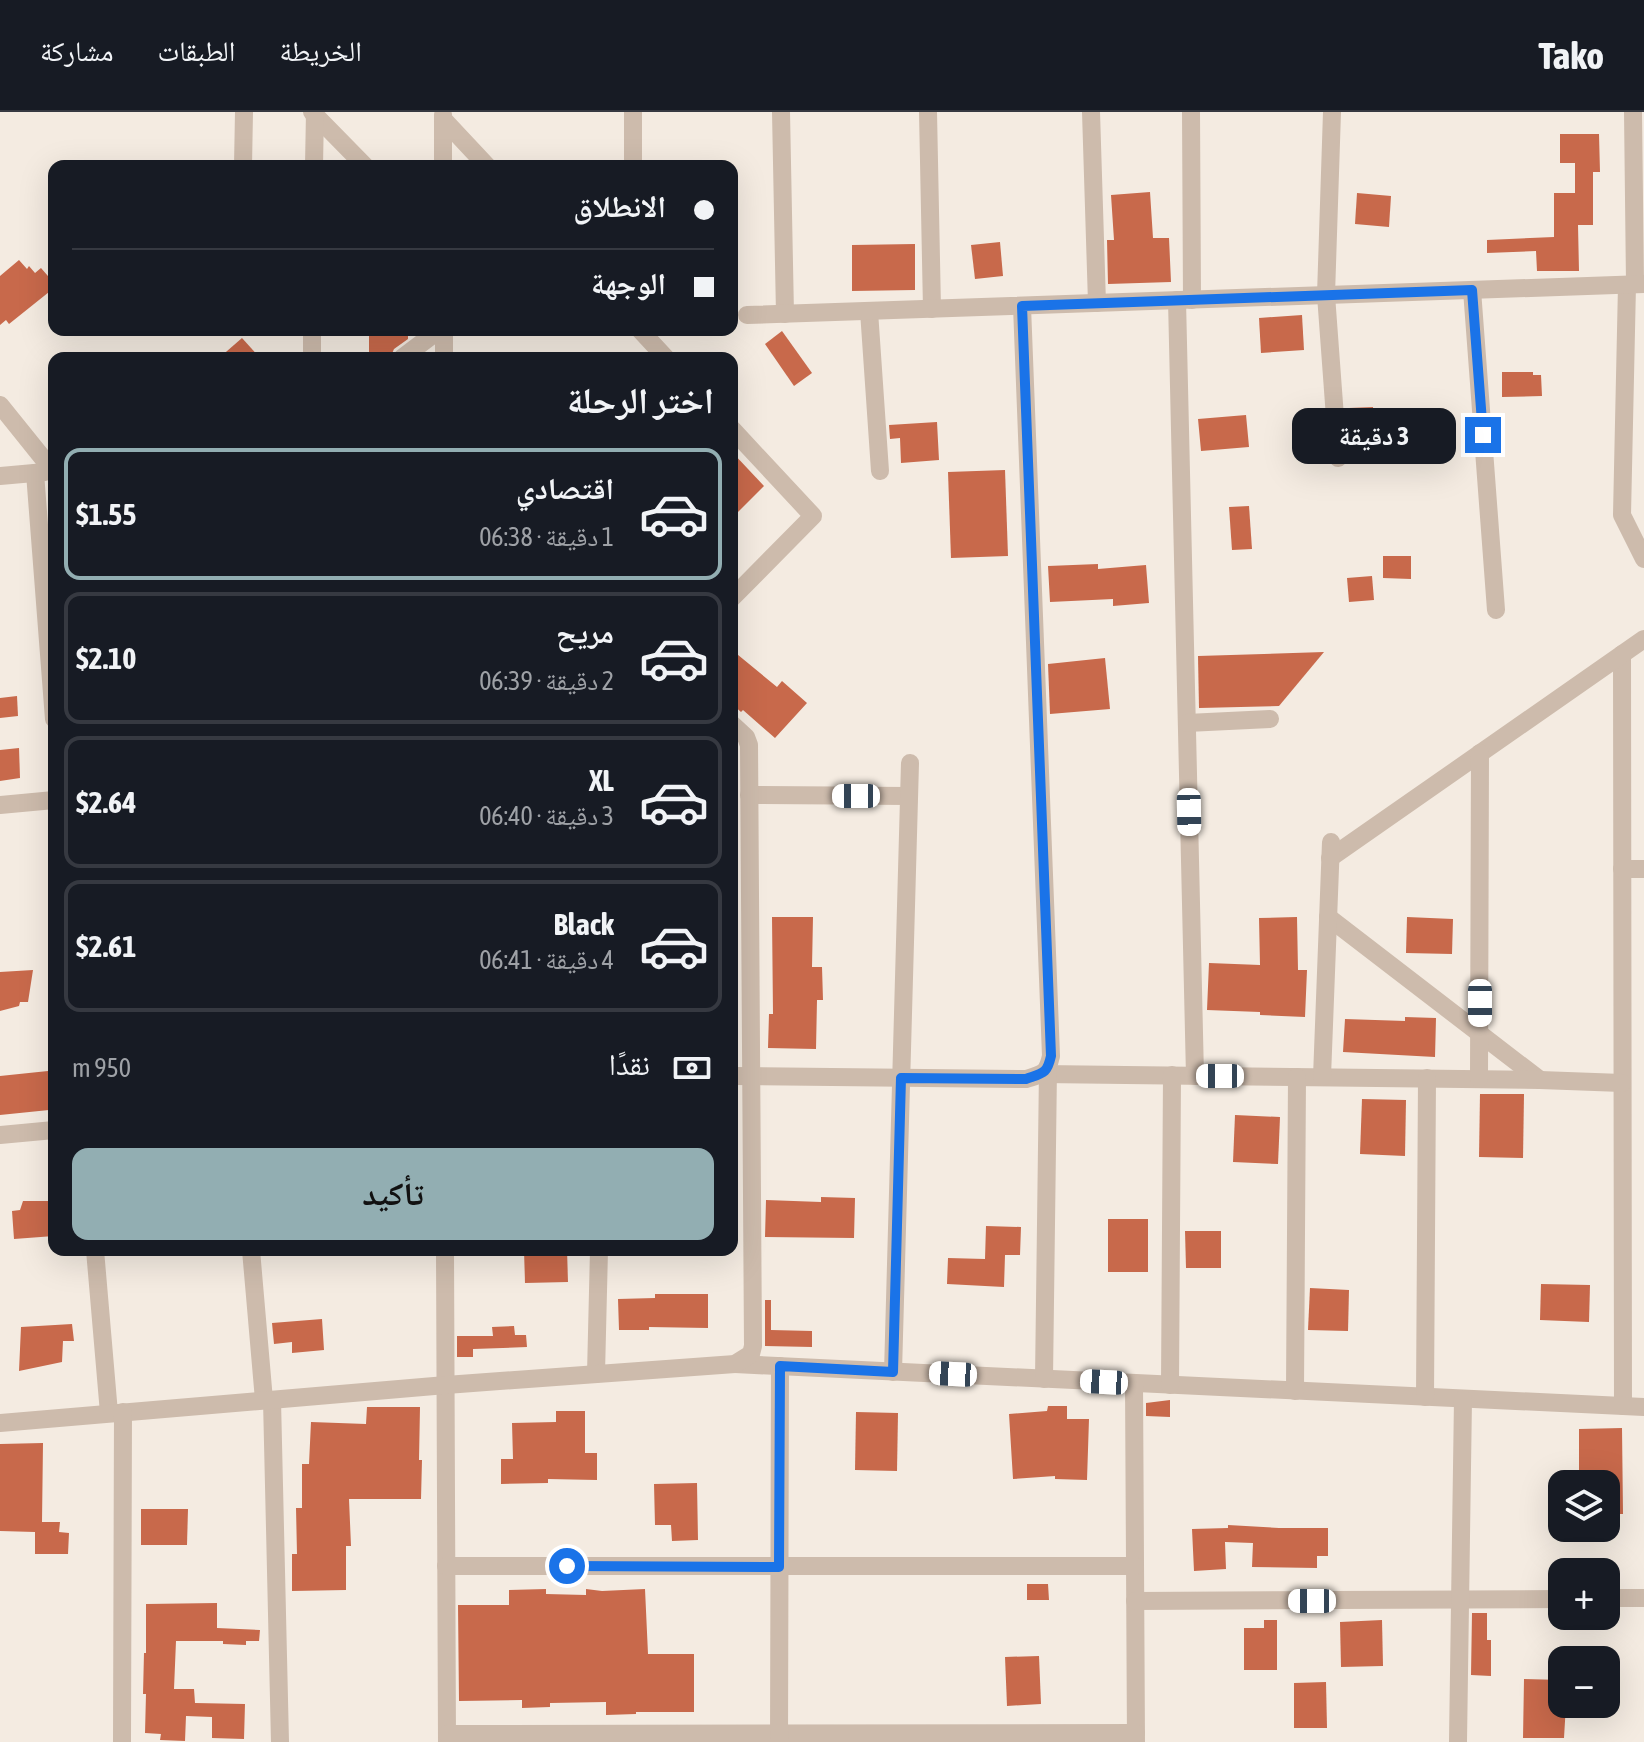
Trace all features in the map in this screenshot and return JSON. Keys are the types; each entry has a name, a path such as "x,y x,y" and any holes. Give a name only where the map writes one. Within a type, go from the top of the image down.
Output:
{"street":[{"path":"243,160 244,112"},
{"path":"633,112 633,160"},
{"path":"781,112 785,314"},
{"path":"928,112 932,309"},
{"path":"1091,112 1097,303"},
{"path":"1191,112 1185,300 1187,723 1195,1076"},
{"path":"1332,112 1326,295 1338,458"},
{"path":"1633,112 1635,284 1622,515 1644,559"},
{"path":"314,113 314,160"},
{"path":"314,113 359,160"},
{"path":"443,116 443,160"},
{"path":"443,116 482,160"},
{"path":"747,315 1635,284"},
{"path":"1472,290 1496,610"},
{"path":"1022,306 1051,1056 1046,1072 1044,1379"},
{"path":"869,311 880,471"},
{"path":"410,352 433,336"},
{"path":"646,336 660,352"},
{"path":"0,405 48,472"},
{"path":"738,435 813,516 738,592"},
{"path":"0,476 48,472"},
{"path":"1322,1077 1330,850 1480,753 1644,639"},
{"path":"1622,654 1623,1406"},
{"path":"1187,723 1270,719"},
{"path":"735,1364 751,1354 753,1346 742,1076 743,798 749,745 738,730"},
{"path":"1479,1079 1480,753"},
{"path":"893,1372 910,763"},
{"path":"743,798 909,796"},
{"path":"0,805 48,801"},
{"path":"1622,869 1644,869"},
{"path":"1328,917 1540,1080"},
{"path":"742,1076 1026,1079 1046,1072 1622,1083"},
{"path":"1170,1385 1172,1075"},
{"path":"1295,1391 1297,1077"},
{"path":"1425,1397 1427,1078"},
{"path":"0,1135 48,1131"},
{"path":"96,1256 116,1413 122,1742"},
{"path":"252,1256 268,1400 280,1742"},
{"path":"445,1256 447,1738 1136,1738 1134,1383"},
{"path":"596,1374 599,1256"},
{"path":"0,1423 735,1364 1644,1407"},
{"path":"779,1738 780,1366"},
{"path":"1458,1742 1463,1399"},
{"path":"446,1566 1135,1566"},
{"path":"1620,1598 1644,1598"},
{"path":"1135,1601 1548,1599"}],"building":[{"path":"1560,134 1599,134 1600,172 1593,172 1593,225 1578,225 1579,271 1537,271 1536,251 1487,253 1487,240 1554,237 1554,193 1575,193 1575,163 1560,163"},
{"path":"1150,192 1153,238 1169,238 1171,282 1108,284 1107,240 1114,240 1111,195"},
{"path":"1357,193 1391,196 1389,227 1355,224"},
{"path":"1000,242 1003,276 975,279 971,245"},
{"path":"915,244 915,290 852,291 852,245"},
{"path":"19,260 35,273 41,268 48,276 48,293 9,324 6,320 0,325 0,276"},
{"path":"1302,315 1304,350 1261,353 1259,318"},
{"path":"782,331 812,373 794,386 765,344"},
{"path":"369,336 408,336 393,352 369,352"},
{"path":"242,338 255,352 226,352"},
{"path":"1502,372 1541,375 1542,396 1502,397"},
{"path":"1373,407 1374,436 1350,437 1349,408"},
{"path":"1246,415 1249,447 1201,451 1198,419"},
{"path":"937,422 939,460 901,463 900,438 890,439 889,425"},
{"path":"738,458 764,486 738,512"},
{"path":"1005,470 1008,556 951,558 948,472"},
{"path":"1249,506 1252,549 1232,550 1229,507"},
{"path":"1383,556 1411,556 1411,579 1383,578"},
{"path":"1098,564 1098,569 1146,565 1149,603 1113,606 1113,599 1050,602 1048,566"},
{"path":"1372,576 1374,600 1349,602 1347,578"},
{"path":"1324,652 1279,706 1199,708 1198,656"},
{"path":"738,655 777,687 782,681 807,703 775,738 743,710 738,709"},
{"path":"1105,658 1110,709 1050,714 1048,664"},
{"path":"17,696 18,716 0,718 0,698"},
{"path":"19,748 20,778 0,781 0,750"},
{"path":"772,917 813,917 812,967 822,967 823,1000 817,1000 816,1049 768,1048 769,1014 773,1014"},
{"path":"1297,917 1298,970 1307,970 1305,1017 1207,1010 1209,963 1260,965 1259,918"},
{"path":"1407,917 1453,919 1452,954 1406,953"},
{"path":"33,970 28,1002 20,1002 19,1006 0,1011 0,972"},
{"path":"1405,1017 1436,1018 1435,1057 1343,1052 1345,1019 1405,1021"},
{"path":"48,1071 48,1110 0,1115 0,1076"},
{"path":"1480,1094 1524,1094 1523,1158 1479,1157"},
{"path":"1362,1099 1406,1100 1405,1156 1360,1154"},
{"path":"1235,1115 1280,1117 1278,1164 1233,1162"},
{"path":"821,1197 855,1198 854,1238 765,1237 766,1200 821,1202"},
{"path":"23,1201 48,1201 48,1236 14,1239 12,1211 20,1210"},
{"path":"1108,1219 1148,1219 1148,1272 1108,1272"},
{"path":"986,1226 1021,1227 1020,1255 1005,1255 1004,1287 947,1284 948,1258 985,1259"},
{"path":"1185,1231 1221,1231 1221,1268 1186,1268"},
{"path":"524,1256 567,1256 568,1282 525,1283"},
{"path":"1541,1284 1590,1285 1589,1322 1540,1320"},
{"path":"1310,1288 1349,1290 1348,1331 1308,1330"},
{"path":"655,1294 708,1294 708,1328 619,1330 618,1299 655,1298"},
{"path":"765,1300 771,1300 771,1330 812,1331 812,1347 765,1346"},
{"path":"322,1319 324,1350 292,1353 292,1342 274,1344 272,1323"},
{"path":"72,1324 74,1341 63,1341 62,1362 19,1371 21,1327"},
{"path":"514,1326 515,1335 526,1335 527,1347 473,1349 473,1357 457,1357 457,1336 493,1336 492,1327"},
{"path":"1170,1400 1170,1417 1146,1416 1146,1403"},
{"path":"1048,1406 1067,1406 1067,1419 1089,1419 1087,1480 1055,1479 1055,1476 1013,1479 1009,1414 1047,1411"},
{"path":"367,1407 420,1407 421,1499 349,1499 351,1546 346,1546 346,1590 292,1591 292,1554 297,1554 296,1508 302,1508 302,1464 309,1464 311,1422 366,1424"},
{"path":"556,1411 585,1411 585,1453 597,1453 597,1480 548,1479 548,1483 501,1484 501,1459 513,1459 512,1423 556,1422"},
{"path":"856,1412 898,1413 897,1471 855,1470"},
{"path":"1622,1428 1623,1514 1620,1514 1620,1470 1579,1470 1579,1429"},
{"path":"43,1443 42,1522 60,1522 59,1532 69,1533 68,1554 35,1554 35,1532 0,1531 0,1444"},
{"path":"697,1483 698,1540 672,1541 671,1525 655,1525 654,1484"},
{"path":"141,1509 188,1509 187,1545 141,1545"},
{"path":"1228,1525 1328,1528 1328,1556 1317,1556 1317,1568 1252,1567 1253,1543 1225,1542 1226,1569 1194,1571 1192,1529 1228,1528"},
{"path":"1027,1584 1048,1584 1049,1600 1027,1600"},
{"path":"546,1589 546,1594 586,1595 586,1589 645,1589 648,1654 694,1654 694,1712 606,1715 606,1702 550,1703 550,1707 522,1708 522,1700 459,1701 458,1605 509,1605 509,1590"},
{"path":"217,1603 217,1628 260,1630 259,1641 246,1641 246,1645 223,1644 223,1641 176,1641 174,1689 194,1689 195,1703 245,1704 244,1739 212,1738 212,1717 186,1716 185,1741 160,1740 161,1734 145,1733 146,1604"},
{"path":"1472,1613 1487,1613 1491,1676 1471,1675"},
{"path":"1264,1620 1277,1620 1277,1670 1244,1670 1244,1628 1264,1628"},
{"path":"1382,1620 1383,1666 1341,1667 1340,1622"},
{"path":"1039,1656 1041,1704 1007,1706 1005,1657"},
{"path":"1524,1679 1548,1680 1548,1718 1565,1718 1564,1738 1523,1738"},
{"path":"1326,1682 1327,1728 1294,1728 1294,1683"}],"route":[{"path":"567,1566 779,1567 780,1366 893,1372 901,1078 1026,1079 1048,1069 1051,1056 1022,306 1472,290 1483,435"}]}
